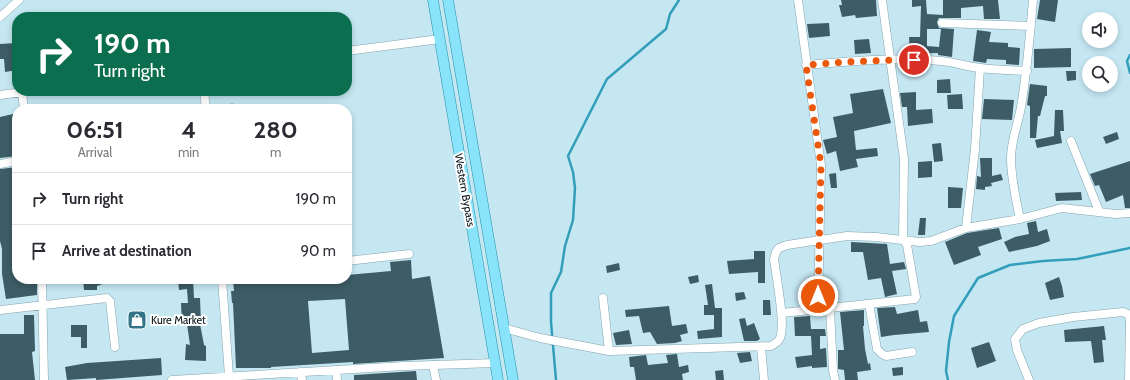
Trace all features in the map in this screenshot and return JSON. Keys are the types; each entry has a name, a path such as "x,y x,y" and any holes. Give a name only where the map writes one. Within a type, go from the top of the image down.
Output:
{"main road":[{"name":"Western Bypass","path":"433,0 498,380"},
{"name":"Western Bypass","path":"448,0 513,380"}],"street":[{"path":"0,17 19,0"},
{"path":"798,0 821,165 818,310"},
{"path":"782,313 915,299 916,297 907,245 903,239 904,159 882,0"},
{"path":"1020,219 1011,158 1027,71 1033,0"},
{"path":"942,23 1031,26"},
{"path":"352,50 440,39"},
{"path":"806,65 890,60 942,61 980,68 1027,71"},
{"path":"966,228 975,149 980,68"},
{"path":"0,95 12,93"},
{"path":"1071,141 1099,211"},
{"path":"0,164 12,162"},
{"path":"504,328 540,338 608,351 771,346 777,343 781,337 782,313 774,259 779,248 787,245 847,236 903,239 920,242 931,241 966,228 1020,219 1062,208 1116,214 1130,213"},
{"path":"352,260 408,254"},
{"path":"42,284 44,380"},
{"path":"222,284 229,376"},
{"path":"0,310 107,298 110,301 114,347"},
{"path":"603,298 608,351"},
{"path":"869,304 877,349 886,356 912,352"},
{"path":"830,309 833,370 835,380"},
{"path":"1029,380 1017,350 1015,339 1024,329 1039,323 1073,317 1122,312 1128,314 1130,318 1129,380"},
{"path":"761,347 764,380"},
{"path":"172,380 229,376 301,376 336,370 495,363"},
{"path":"434,365 436,380"},
{"path":"336,370 337,380"}],"building":[{"path":"841,0 876,0 877,16 856,18 855,15 842,17 839,5 842,5"},
{"path":"912,0 926,0 927,14 943,15 943,0 998,0 1000,19 984,19 983,6 961,8 961,18 939,18 937,22 939,28 954,29 952,57 938,55 938,53 910,54 909,37 920,37 921,6 912,7","holes":["927,29 941,29 939,47 927,46"]},
{"path":"1040,0 1058,0 1055,22 1037,19"},
{"path":"829,23 830,36 809,38 807,24"},
{"path":"977,30 991,32 989,42 1008,43 1008,47 1020,48 1019,65 1006,64 1006,60 987,59 986,63 973,61"},
{"path":"869,39 871,53 855,54 854,40"},
{"path":"12,43 12,71 5,72 4,59 0,59 0,44"},
{"path":"1071,48 1071,67 1034,68 1034,49"},
{"path":"1066,71 1076,71 1076,80 1067,81"},
{"path":"950,79 951,93 937,93 937,80"},
{"path":"1030,84 1047,86 1047,96 1045,96 1040,116 1038,116 1036,138 1030,138 1030,106 1027,105"},
{"path":"883,89 891,123 854,131 856,150 877,148 878,156 856,159 858,167 840,171 836,151 827,154 823,140 837,137 833,117 853,113 850,94"},
{"path":"916,92 916,110 932,109 933,123 908,126 907,107 902,107 900,93"},
{"path":"962,94 963,109 948,109 947,95"},
{"path":"984,99 1014,100 1012,120 982,119"},
{"path":"1055,110 1063,110 1064,131 1060,131 1062,143 1037,148 1035,140 1054,136"},
{"path":"12,114 12,157 0,158 0,117"},
{"path":"1117,132 1119,139 1106,144 1103,137"},
{"path":"941,143 943,161 934,162 932,144"},
{"path":"980,158 992,158 992,176 1001,174 1003,180 991,183 992,186 985,187 985,190 976,189 977,176 981,177"},
{"path":"932,161 932,177 918,178 918,162"},
{"path":"1130,161 1130,208 1125,208 1123,195 1106,202 1099,185 1095,186 1090,174"},
{"path":"12,168 12,284 37,284 37,295 6,299 2,274 2,249 0,241 0,169"},
{"path":"836,173 837,188 831,188 829,174"},
{"path":"948,187 963,188 961,208 948,208"},
{"path":"1081,192 1082,200 1056,201 1055,193"},
{"path":"920,218 926,218 925,235 918,235"},
{"path":"1036,221 1038,232 1047,229 1050,241 1037,246 1009,252 1004,242 1015,237 1029,234 1027,223"},
{"path":"999,228 1002,239 978,247 981,255 954,265 945,242 967,233"},
{"path":"851,242 887,244 890,264 904,262 906,269 892,271 897,294 885,297 881,278 868,280 863,252 851,252"},
{"path":"754,251 765,251 765,283 758,283 758,272 729,274 727,261 754,259"},
{"path":"411,260 412,279 430,276 444,358 353,364 353,362 271,368 236,368 233,303 231,291 234,291 233,284 352,284 352,275 391,271 390,262","holes":["345,299 349,350 312,353 308,301"]},
{"path":"619,263 620,270 607,273 606,266"},
{"path":"698,275 699,282 690,284 688,277"},
{"path":"1059,277 1064,297 1050,300 1045,283"},
{"path":"83,284 103,284 97,286 97,290 84,290"},
{"path":"178,284 193,284 194,298 200,298 200,324 204,345 206,346 206,361 185,360 186,344 190,345 187,324 182,325 181,303 188,303 187,289 179,290"},
{"path":"712,284 715,308 722,308 722,337 698,339 697,331 714,329 714,315 704,315 704,305 708,305 705,285"},
{"path":"744,292 746,299 736,301 735,293"},
{"path":"763,300 770,300 771,315 763,315"},
{"path":"669,306 672,326 686,324 688,333 680,335 682,341 657,344 650,332 643,333 639,316 626,317 625,310"},
{"path":"895,307 897,314 918,310 920,322 927,321 929,332 881,337 877,308"},
{"path":"864,310 863,326 865,349 868,364 870,363 871,370 857,372 858,380 845,380 844,370 838,369 838,350 844,350 840,312"},
{"path":"24,315 34,315 35,351 32,352 35,380 0,380 0,334 24,334"},
{"path":"810,316 811,329 825,329 826,336 820,336 820,349 826,348 827,367 812,368 812,366 797,368 795,357 812,355 811,336 795,336 794,317"},
{"path":"745,318 747,326 754,323 760,339 757,341 744,341 739,319"},
{"path":"71,325 87,325 87,348 81,348 81,337 71,337"},
{"path":"1104,326 1106,340 1102,340 1104,362 1094,363 1091,341 1065,342 1064,330"},
{"path":"629,330 632,344 616,345 613,333"},
{"path":"989,342 996,361 977,368 971,348"},
{"path":"750,352 752,361 740,363 737,353"},
{"path":"677,354 679,367 688,365 689,372 682,374 683,380 636,380 634,367 630,367 629,357 646,355 648,365 668,363 666,355"},
{"path":"161,358 162,375 96,380 96,378 67,380 65,367 87,363"},
{"path":"903,367 903,375 893,376 892,368"},
{"path":"723,370 724,380 716,380 715,371"},
{"path":"416,371 417,380 354,380 354,375"}],"waterway":[{"path":"556,380 551,322 551,293 561,272 565,246 573,220 575,188 573,172 568,156 607,79 666,29 670,14 679,0"},
{"path":"1130,55 1127,61 1130,73"},
{"path":"948,380 946,371 949,342 954,316 978,278 1010,265 1077,259 1130,248"}],"place":[{"name":"Kure Market","path":"137,320"}],"route":[{"path":"818,296 821,165 806,65 839,62 914,60"}]}
